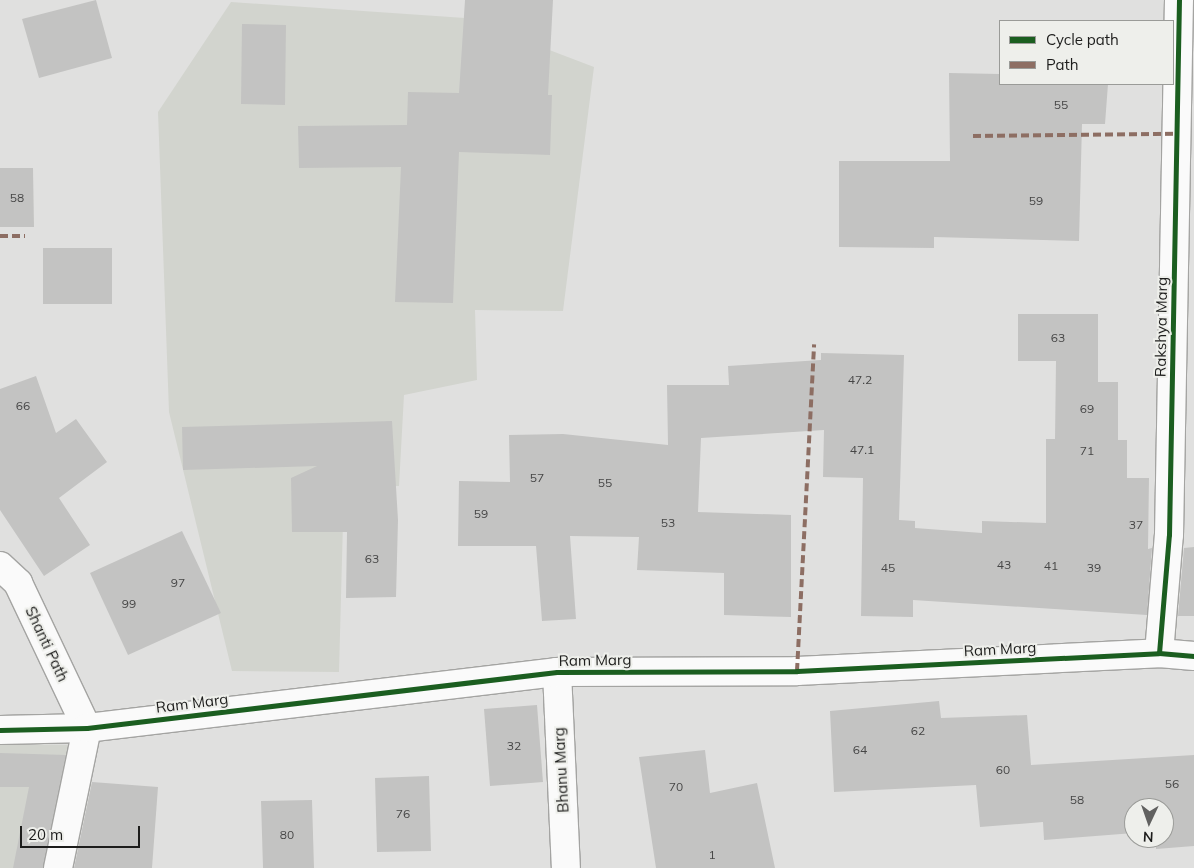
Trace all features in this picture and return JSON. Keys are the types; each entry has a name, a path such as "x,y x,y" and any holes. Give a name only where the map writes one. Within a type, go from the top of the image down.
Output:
{"street":[{"name":"Rakshya Marg","path":"1159,653 1169,536 1180,0"},
{"name":"Shanti Path","path":"0,566 18,583 87,728"},
{"name":"Ram Marg","path":"0,730 87,728 557,672 797,671 1159,653 1194,656"},
{"name":"Bhanu Marg","path":"557,672 566,868"},
{"path":"58,868 87,728"}],"shaded area":[{"path":"231,2 465,18 594,67 563,311 475,310 477,380 404,395 399,486 344,485 339,672 232,671 169,412 158,112"},
{"path":"0,744 78,745 51,868 0,868"}],"building":[{"path":"96,0 112,58 39,78 22,19"},
{"path":"465,0 553,0 548,95 552,95 550,155 459,152 453,303 395,302 401,167 299,168 298,126 407,125 408,92 459,93"},
{"path":"242,24 286,25 285,105 241,104"},
{"path":"949,73 999,74 999,85 1108,85 1105,124 1082,124 1079,241 934,237 934,248 839,247 839,161 950,161"},
{"path":"0,168 33,168 34,227 0,227"},
{"path":"43,248 112,248 112,304 43,304"},
{"path":"1018,314 1098,314 1098,382 1118,382 1118,440 1127,440 1127,478 1149,478 1148,549 1152,548 1147,615 913,600 913,617 861,616 863,478 823,477 824,430 701,438 698,512 791,515 791,617 724,615 724,573 637,570 639,537 570,536 576,619 542,621 536,546 458,546 459,481 510,482 509,435 563,434 668,445 667,385 729,385 728,366 821,360 821,353 904,355 899,520 915,521 915,528 982,533 982,521 1046,523 1046,439 1055,439 1056,361 1018,361"},
{"path":"36,376 56,433 76,419 107,462 59,498 90,545 44,576 0,510 0,389"},
{"path":"392,421 398,520 396,597 346,598 347,532 292,532 291,478 317,466 183,470 182,427"},
{"path":"182,531 221,613 128,655 90,573"},
{"path":"1194,547 1194,616 1178,616 1184,548"},
{"path":"939,701 941,718 1027,715 1031,765 1194,755 1194,846 1174,848 1174,798 1124,798 1124,834 1044,840 1043,822 980,827 976,785 834,792 830,711"},
{"path":"537,705 543,782 490,786 484,709"},
{"path":"705,750 710,793 757,783 775,868 656,868 639,757"},
{"path":"0,753 66,755 43,868 13,868 29,787 0,787"},
{"path":"429,776 431,851 377,852 375,778"},
{"path":"92,782 158,787 152,868 74,868"},
{"path":"312,800 314,868 263,868 261,801"}],"marked path":[{"path":"973,136 1177,134"},
{"path":"0,236 25,236"},
{"path":"797,671 814,344"}],"cycle path":[{"path":"1159,653 1169,535 1179,0"},
{"path":"0,730 87,728 557,672 797,671 1159,653 1194,656"}]}
